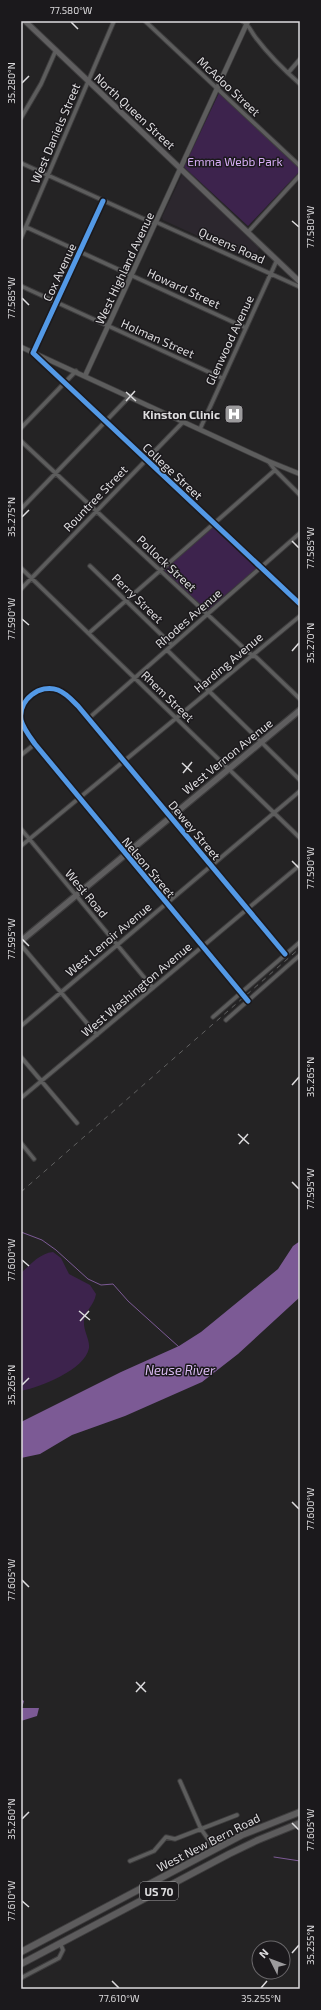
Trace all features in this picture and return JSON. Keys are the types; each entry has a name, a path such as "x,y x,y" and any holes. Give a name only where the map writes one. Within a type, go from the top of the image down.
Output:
{"highway":[{"path":"299,1812 300,1822"},
{"name":"West New Bern Road","path":"21,1952 215,1849 265,1825 299,1812"},
{"name":"West New Bern Road","path":"21,1964 229,1854 300,1822"},
{"path":"56,1934 60,1943"}],"main road":[{"name":"North Queen Street","path":"25,21 300,282"},
{"name":"West Vernon Avenue","path":"21,941 170,816 300,710"}],"street":[{"path":"30,26 34,21"},
{"name":"West Daniels Street","path":"21,238 114,21"},
{"name":"McAdoo Street","path":"145,21 300,166"},
{"path":"246,22 264,49 300,84"},
{"name":"West Highland Avenue","path":"85,376 217,89 246,22"},
{"path":"21,118 41,84 56,50"},
{"path":"288,73 300,59"},
{"name":"Queens Road","path":"21,163 300,288"},
{"path":"248,232 300,175"},
{"name":"Cox Avenue","path":"34,353 103,201"},
{"name":"Howard Street","path":"26,227 246,328"},
{"name":"Glenwood Avenue","path":"200,429 222,378 278,260"},
{"name":"Holman Street","path":"21,286 222,378"},
{"path":"21,347 268,461 300,474"},
{"name":"College Street","path":"34,353 300,604"},
{"path":"21,428 76,372"},
{"path":"21,509 130,396"},
{"name":"Rountree Street","path":"21,589 184,421"},
{"name":"Pollock Street","path":"21,441 300,699"},
{"path":"268,461 274,470 300,495"},
{"path":"89,633 274,470"},
{"name":"Rhodes Avenue","path":"89,718 300,534"},
{"name":"Perry Street","path":"90,566 172,645"},
{"name":"Rhem Street","path":"21,568 300,838"},
{"name":"Harding Avenue","path":"21,846 80,799 300,616"},
{"path":"167,650 300,780"},
{"name":"Dewey Street","path":"35,744 24,727 21,718 24,705 35,692 47,688 61,691 89,718 285,954"},
{"path":"21,755 35,744"},
{"name":"Nelson Street","path":"35,744 166,904 248,1001"},
{"name":"West Lenoir Avenue","path":"21,1026 300,791"},
{"name":"West Road","path":"21,829 154,988"},
{"name":"West Washington Avenue","path":"21,1098 300,865"},
{"path":"213,1017 300,942"},
{"path":"21,944 96,1035"},
{"path":"226,1020 300,955"},
{"path":"21,1057 77,1123"},
{"path":"21,1143 34,1159"},
{"path":"180,1780 201,1829 215,1849"},
{"path":"130,1861 154,1851 166,1837 175,1839 237,1815"},
{"path":"21,1978 59,1958 63,1950 60,1943"}],"shaded area":[{"path":"182,175 260,247 251,260 163,220 162,217"}],"green space":[{"name":"Emma Webb Park","path":"219,93 300,168 300,171 248,226 184,167"},
{"path":"213,527 257,568 207,611 164,570"},
{"path":"53,1252 61,1258 69,1274 90,1285 96,1294 84,1321 84,1328 89,1348 86,1356 71,1370 39,1386 21,1391 21,1273 40,1257"}],"water":[{"name":"Neuse River","path":"300,1241 300,1297 238,1354 202,1382 125,1416 72,1435 40,1454 21,1458 21,1422 121,1372 179,1346 201,1332 278,1269 293,1246"},
{"path":"21,1699 24,1701 22,1708 39,1708 37,1716 21,1721"}],"waterway":[{"path":"21,1232 42,1240 56,1250 88,1279 101,1285 113,1284 128,1301 179,1347"},
{"path":"274,1857 300,1861"}],"railway":[{"path":"21,1192 300,948"}],"cycle path":[{"path":"103,201 33,353 300,604"},
{"path":"248,1001 35,744 21,720 23,706 32,695 38,691 51,688 61,691 78,706 285,954"}],"place":[{"name":"Kinston Clinic","path":"234,414"}]}
